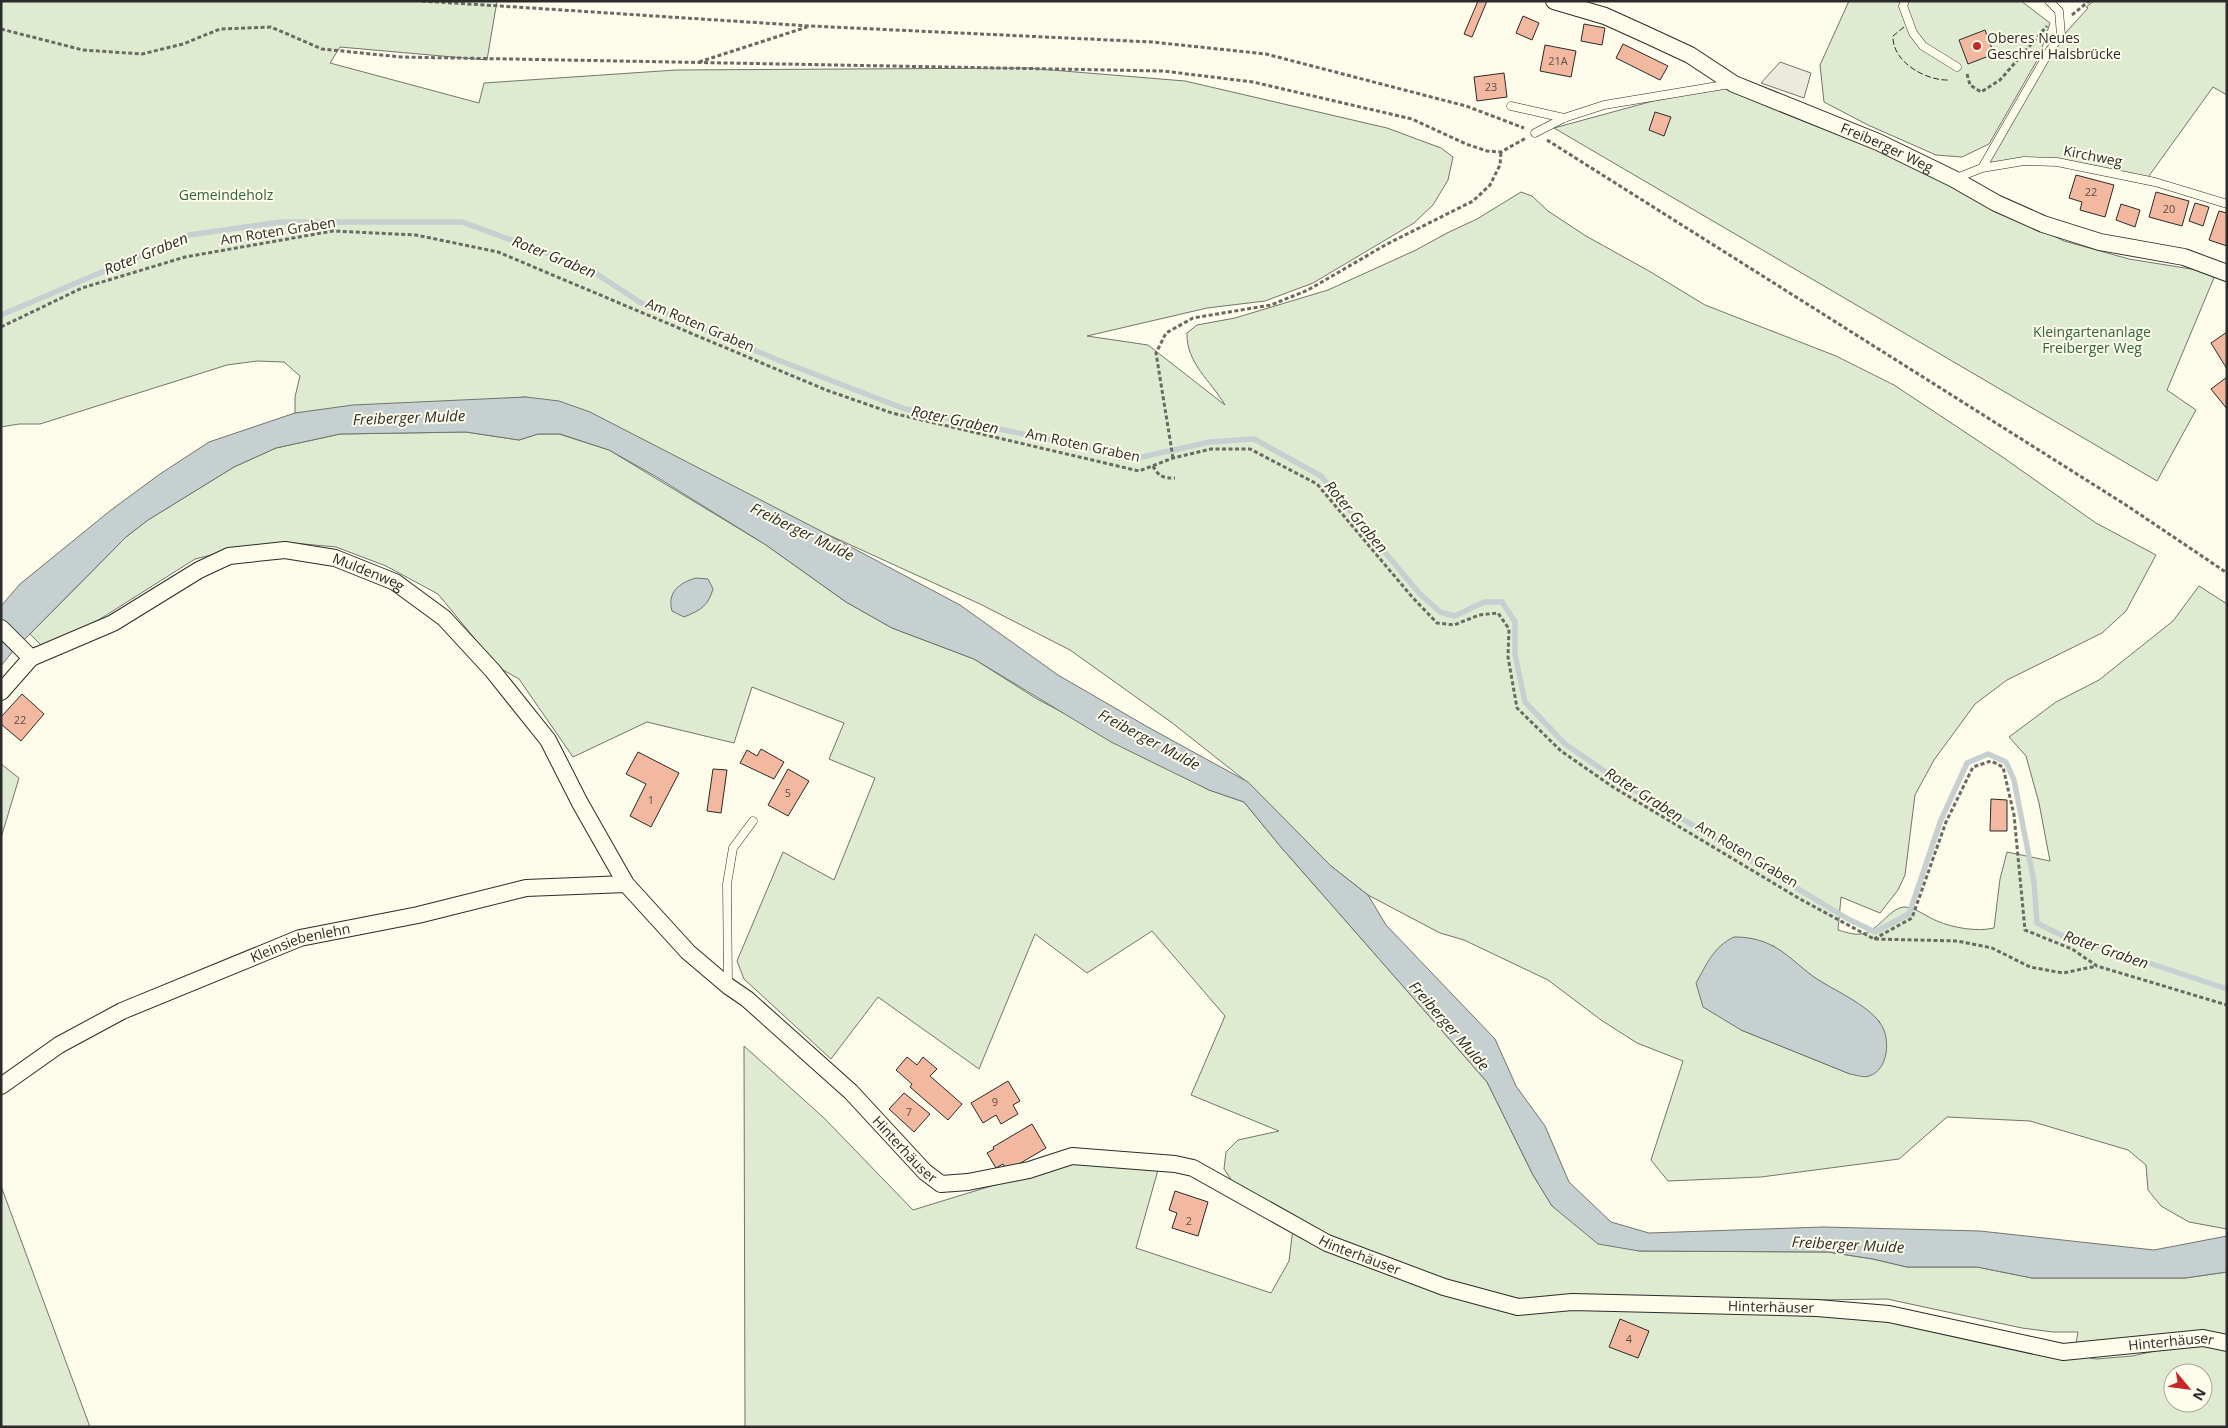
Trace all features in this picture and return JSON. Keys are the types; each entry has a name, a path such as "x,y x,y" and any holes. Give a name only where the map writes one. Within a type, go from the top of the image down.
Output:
{"street":[{"name":"Freiberger Weg","path":"1554,1 1605,16 1647,34 1690,56 1734,84 1878,142 1954,179 1996,203 2043,224 2100,242 2184,256 2227,273"},
{"name":"Muldenweg","path":"1,692 26,653 113,623 199,570 229,556 285,550 335,558 395,582 444,618 492,670 548,740 580,803 626,884"},
{"path":"1,628 26,653"},
{"name":"Hinterhäuser","path":"626,884 688,952 728,986 747,999 851,1092 925,1172 941,1184 968,1182 1020,1172 1072,1156 1175,1164 1193,1168 1327,1243 1444,1287 1518,1307 1572,1302 1816,1308 1889,1314 2063,1352 2202,1338 2227,1342"},
{"name":"Kleinsiebenlehn","path":"1,1086 58,1045 122,1011 300,938 418,915 526,888 626,884"}],"lane":[{"path":"1905,1 1903,6 1913,33 1923,46 1957,67"},
{"path":"1982,168 2050,50 2061,35 2059,11 2049,1"},
{"path":"1536,132 1564,118 1604,105 1734,84"},
{"path":"1511,106 1564,118"},
{"name":"Kirchweg","path":"1954,179 1982,168 2024,161 2057,162 2154,182 2227,204"},
{"path":"728,986 727,884 733,848 753,821"}],"path":[{"path":"422,1 810,26 1152,42 1266,54 1466,106 1536,132 2126,505 2227,573"},
{"path":"1957,67 1967,73 1970,85 1981,92 2000,80 2048,25 2060,25 2089,1"},
{"path":"696,63 810,26"},
{"path":"1,29 83,50 142,54 183,44 220,29 271,27 322,49 401,57 1163,71 1253,82 1403,117 1487,151 1501,152 1536,132"},
{"path":"1173,458 1156,353 1166,333 1193,318 1272,305 1308,290 1387,244 1473,200 1490,185 1500,165 1501,152"},
{"name":"Am Roten Graben","path":"1,327 82,288 185,257 333,232 416,235 498,252 826,390 892,414 1139,471 1173,458 1211,449 1250,449 1316,484 1413,598 1437,623 1454,625 1479,615 1498,613 1509,628 1508,656 1517,708 1561,751 1613,788 1800,899 1874,939"},
{"path":"1153,466 1158,476 1175,478"},
{"path":"1874,939 1912,918 1946,822 1973,767 1991,761 2003,767 2014,815 2025,930 2072,948 2097,966 2227,1005"},
{"path":"1874,939 1957,941 1992,948 2030,967 2063,973 2097,966"}],"green space":[{"name":"Gemeindeholz","path":"1,1 497,1 487,60 340,47 330,63 479,103 484,83 676,70 1027,68 1185,81 1387,128 1441,148 1453,157 1448,180 1433,205 1414,223 1313,283 1265,301 1207,308 1087,336 1148,345 1225,405 1200,371 1191,354 1187,333 1197,325 1235,318 1328,290 1416,250 1477,219 1521,192 1532,196 1548,211 1586,236 1705,305 1836,356 1894,385 2001,456 2096,523 2156,555 2126,611 2102,633 2007,680 1975,704 1934,760 1915,795 1905,875 1898,890 1880,913 1841,897 1838,930 1855,934 1867,932 1895,911 1906,907 1950,926 1966,929 1994,928 2000,879 2007,852 2050,861 2039,803 2026,756 2009,737 2056,702 2099,680 2173,621 2199,586 2227,604 2227,1229 2189,1222 2161,1206 2148,1190 2146,1165 2128,1150 2030,1121 1947,1117 1899,1159 1761,1177 1668,1181 1651,1160 1683,1061 1637,1043 1601,1020 1548,980 1464,940 1440,933 1368,895 1331,866 1247,782 1171,722 1070,650 980,604 526,397 295,413 295,397 300,376 284,362 257,361 227,365 40,424 19,424 1,427","holes":["1772,945 1813,977 1862,1007 1880,1022 1850,1074 1741,1030"]},
{"path":"1849,1 2021,1 2050,23 2039,57 1989,144 1962,157 1936,155 1868,125 1824,102 1820,65"},
{"path":"2094,1 2227,1 2227,95 2213,87 2146,180 2057,162 1982,168 2050,50 2088,8 2086,7"},
{"name":"Kleingartenanlage Freiberger Weg","path":"1730,86 1880,151 2064,241 2129,259 2216,273 2167,390 2196,410 2157,481 1554,128 1653,101"},
{"path":"466,432 519,440 538,434 559,434 609,450 766,545 846,602 892,628 974,659 1037,699 1209,790 1244,802 1280,846 1487,1082 1533,1175 1552,1206 1639,1251 1828,1252 1873,1259 1907,1267 1977,1267 2032,1278 2185,1278 2227,1272 2227,1338 2076,1343 2078,1332 2053,1332 2022,1328 1887,1299 1813,1300 1817,1308 2096,1359 2132,1356 2183,1345 2227,1346 2227,1427 745,1427 744,1046 824,1118 913,1210 1066,1163 1158,1170 1136,1248 1271,1293 1289,1261 1293,1228 1248,1205 1224,1169 1226,1152 1238,1140 1279,1131 1191,1095 1225,1016 1152,931 1087,973 1035,934 979,1069 878,997 831,1059 744,979 737,961 783,852 834,880 875,778 829,759 844,723 752,687 734,743 647,722 573,757 519,679 498,667 438,594 386,566 336,547 293,543 236,549 195,559 78,633 43,647 30,634 126,537 148,520 234,467 276,448 340,434"},
{"path":"1,764 19,778 1,838"},
{"path":"1,1186 90,1427 1,1427"}],"shaded area":[{"path":"1780,62 1811,73 1804,98 1761,83"}],"water":[{"name":"Freiberger Mulde","path":"526,397 559,401 590,412 960,605 1058,675 1248,782 1331,866 1368,895 1386,925 1495,1039 1516,1086 1545,1126 1569,1182 1611,1222 1649,1233 1823,1227 1980,1231 2154,1250 2227,1236 2227,1272 2185,1278 2032,1278 1977,1267 1907,1267 1873,1259 1828,1252 1639,1251 1598,1244 1552,1206 1533,1175 1487,1082 1280,846 1244,802 1209,790 1111,742 974,659 892,628 846,602 766,545 655,476 609,450 560,434 538,434 519,440 466,432 340,434 276,448 234,467 148,520 126,537 13,651 1,666 1,606 20,584 111,510 160,474 209,442 295,413 353,405"},
{"path":"696,578 708,579 713,589 709,600 703,607 684,617 672,611 671,599 676,589"},
{"path":"1734,937 1757,940 1777,948 1814,977 1874,1016 1884,1029 1887,1044 1884,1060 1876,1073 1867,1077 1850,1074 1741,1030 1703,1007 1696,983 1716,951"}],"building":[{"path":"1478,1 1487,1 1472,37 1464,34"},
{"path":"1523,16 1539,23 1532,40 1516,33"},
{"path":"1584,24 1605,28 1602,45 1581,41"},
{"path":"1985,30 1994,54 1968,64 1959,40"},
{"path":"1623,44 1668,66 1660,80 1616,58"},
{"path":"1545,45 1576,51 1571,77 1540,71"},
{"path":"1504,73 1507,97 1477,101 1474,77"},
{"path":"1655,112 1671,117 1664,136 1649,130"},
{"path":"2076,175 2114,185 2105,217 2080,210 2082,202 2069,198"},
{"path":"2156,192 2189,201 2182,226 2149,217"},
{"path":"2195,203 2209,207 2203,226 2189,221"},
{"path":"2121,204 2140,210 2135,227 2116,220"},
{"path":"2219,211 2227,213 2227,246 2209,240"},
{"path":"2227,332 2227,369 2211,343"},
{"path":"2227,377 2227,409 2211,389"},
{"path":"22,694 44,714 21,741 1,724 1,717"},
{"path":"761,749 784,762 774,779 740,763 747,750 757,756"},
{"path":"638,752 679,773 651,827 630,816 646,784 626,774"},
{"path":"713,769 727,770 721,813 707,811"},
{"path":"788,769 809,781 788,816 768,805"},
{"path":"1991,799 2007,800 2007,831 1990,831"},
{"path":"907,1057 917,1065 923,1057 937,1069 930,1076 962,1104 948,1120 910,1087 912,1084 896,1070"},
{"path":"1008,1081 1020,1101 1013,1105 1018,1114 1001,1124 996,1115 983,1123 971,1103"},
{"path":"904,1093 930,1114 914,1132 889,1109"},
{"path":"1032,1124 1046,1148 1007,1171 1003,1164 996,1168 987,1153 994,1149 993,1147"},
{"path":"1175,1191 1208,1202 1198,1236 1172,1228 1177,1213 1169,1210"},
{"path":"1620,1319 1649,1331 1638,1358 1609,1347"}],"waterway":[{"name":"Roter Graben","path":"1,315 189,235 281,222 462,222 588,268 641,303 778,360 905,409 1137,458 1210,442 1254,439 1321,476 1419,593 1440,612 1455,616 1484,602 1502,602 1515,622 1515,654 1525,702 1565,744 1616,779 1848,919 1875,932 1909,914 1941,820 1967,763 1988,754 2006,762 2014,780 2034,882 2037,923 2067,938 2098,946 2227,989"}],"fence":[{"path":"1904,27 1893,36 1894,45 1904,62 1930,77 1949,80"}],"place":[{"name":"Oberes Neues Geschrei Halsbrücke","path":"1977,46"}]}
